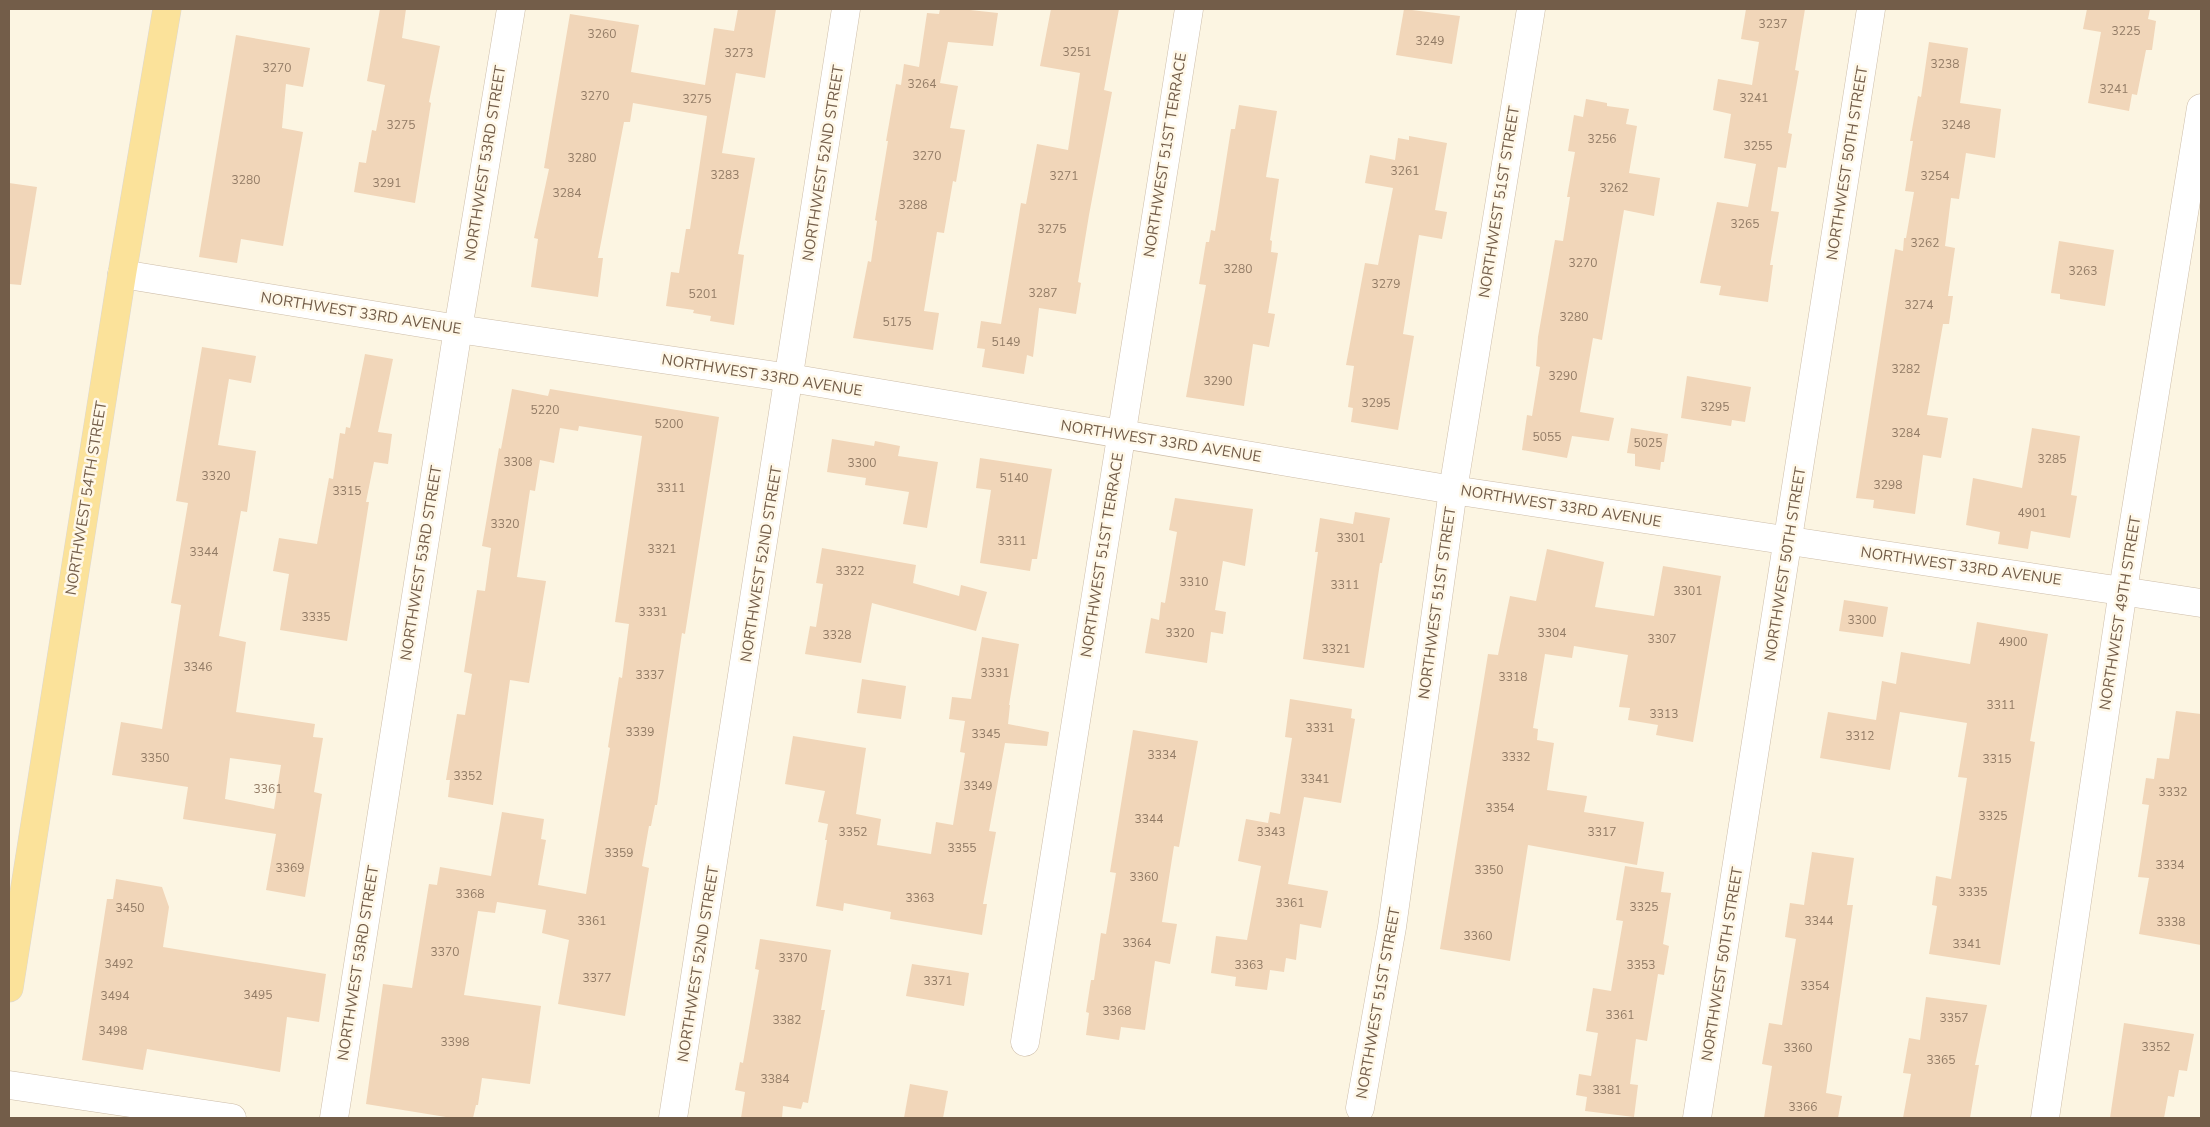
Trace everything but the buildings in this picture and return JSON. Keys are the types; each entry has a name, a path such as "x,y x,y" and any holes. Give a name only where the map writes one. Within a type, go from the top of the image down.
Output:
{"main road":[{"name":"NORTHWEST 54TH STREET","path":"9,988 163,9"}],"street":[{"name":"NORTHWEST 53RD STREET","path":"334,1118 458,329 511,9"},
{"name":"NORTHWEST 52ND STREET","path":"673,1118 790,378 846,9"},
{"name":"NORTHWEST 51ST TERRACE","path":"1025,1042 1189,9"},
{"name":"NORTHWEST 51ST STREET","path":"1360,1108 1392,927 1453,490 1531,9"},
{"name":"NORTHWEST 50TH STREET","path":"1697,1118 1871,9"},
{"name":"NORTHWEST 49TH STREET","path":"2046,1118 2123,590 2201,108"},
{"name":"NORTHWEST 33RD AVENUE","path":"122,274 458,329 790,378 1453,490 2201,602"},
{"path":"9,1085 232,1118"}]}
